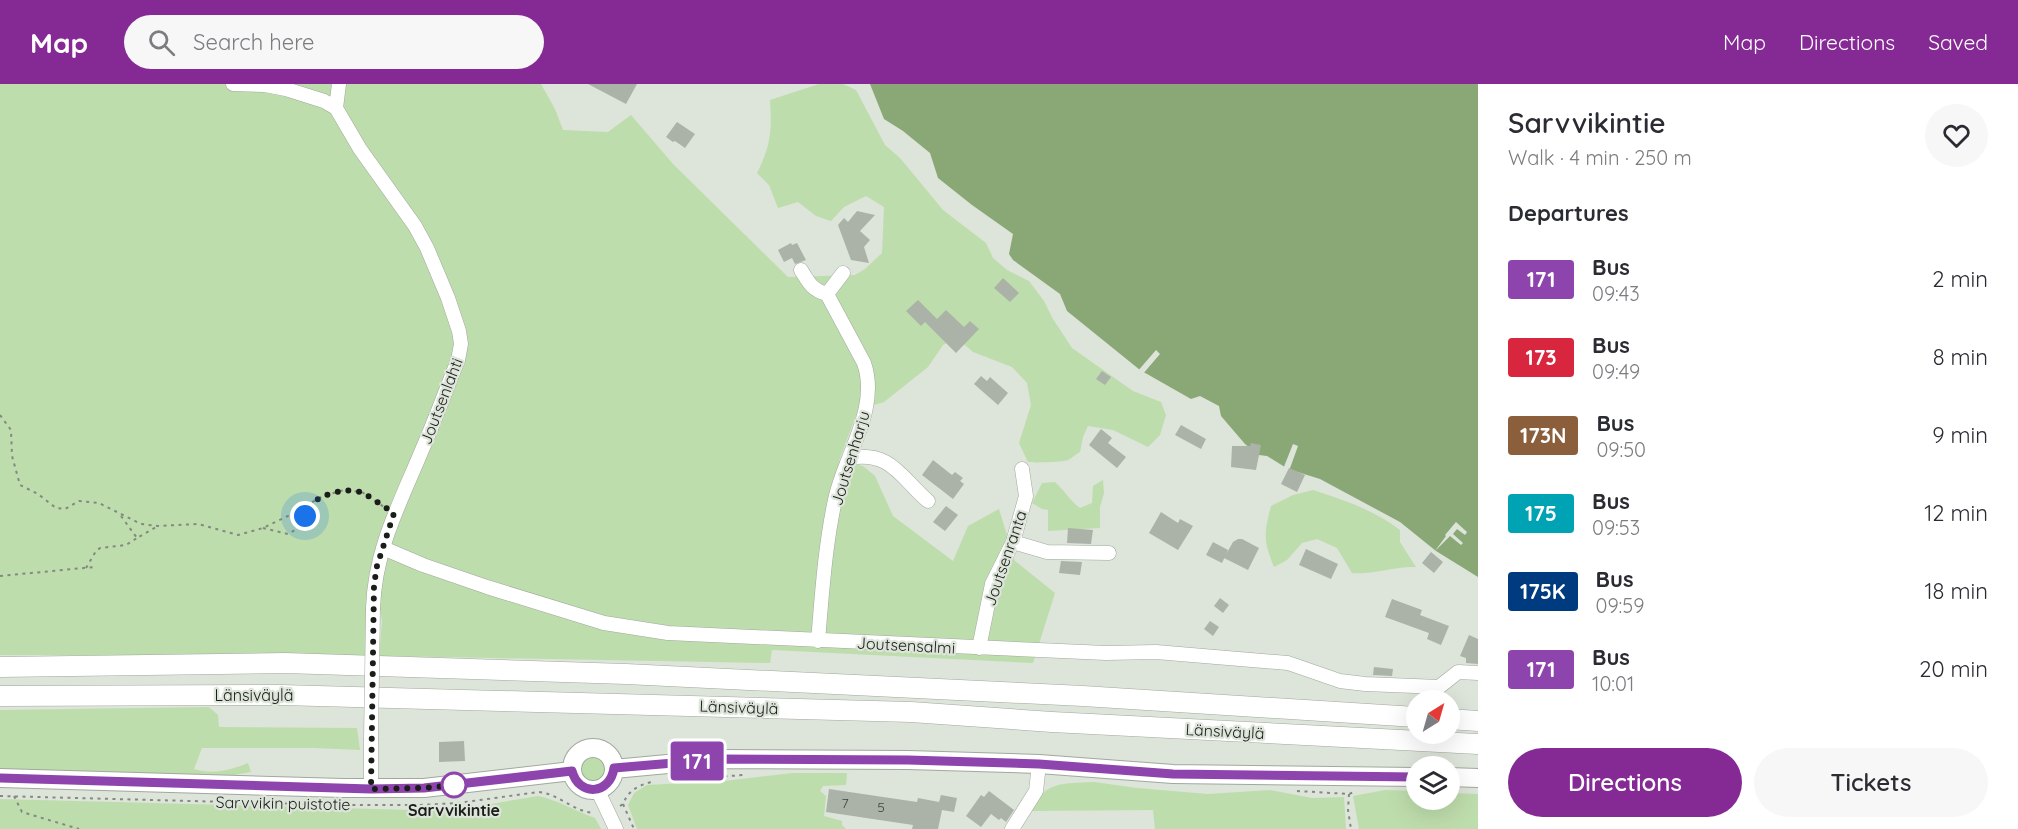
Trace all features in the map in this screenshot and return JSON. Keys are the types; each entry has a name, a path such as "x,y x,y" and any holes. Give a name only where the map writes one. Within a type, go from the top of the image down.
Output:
{"highway":[{"name":"Länsiväylä","path":"0,667 285,663 614,673 1059,694 1406,716"},
{"name":"Länsiväylä","path":"0,696 281,695 900,711 1052,722 1478,744"},
{"path":"1460,720 1478,721"}],"main road":[{"path":"591,748 603,750 608,754 614,768 607,784 597,789 580,785 572,771 572,765 580,752 591,748"},
{"path":"614,768 721,759 908,760 1039,764 1173,774 1406,777"},
{"name":"Sarvvikin puistotie","path":"0,778 371,789 424,788 572,771"},
{"path":"1460,777 1478,778"}],"street":[{"path":"233,84 265,84 324,101 336,108 339,84"},
{"name":"Joutsenlahti","path":"336,108 360,149 415,226 427,248 448,298 461,344 458,360 423,450 394,513 374,585 371,789"},
{"path":"801,270 810,286 818,292 827,294 843,273"},
{"name":"Joutsenharju","path":"818,641 835,498 865,409 868,390 864,363 827,294"},
{"path":"849,458 865,455 893,466 928,501"},
{"name":"Joutsenranta","path":"979,648 992,584 1013,542 1026,495 1022,469"},
{"path":"1013,542 1047,552 1109,553"},
{"name":"Joutsensalmi","path":"383,548 423,565 487,587 604,623 668,633 1106,653 1156,652 1288,663 1340,681 1365,684 1439,687 1458,672 1478,673"},
{"path":"1012,829 1036,791 1039,764"},
{"path":"597,789 616,829"}],"path":[{"path":"0,415 11,430 12,456 20,485 38,494 56,508 65,509 79,501 99,504 141,524 158,526 198,524 238,535 263,528 323,496 344,490 362,492 394,513"},
{"path":"263,528 288,534 297,529 312,503"},
{"path":"121,515 137,538"},
{"path":"86,568 100,548 126,545 158,526"},
{"path":"0,576 94,567"},
{"name":"Sarvvikin puistotie","path":"0,796 418,805 458,803 539,792 548,793 582,810 596,813"},
{"path":"1349,794 1348,810 1351,829"},
{"path":"14,796 22,812 79,829"},
{"path":"624,804 634,829"}],"shaded area":[{"path":"0,84 541,84 555,109 563,130 608,132 631,115 673,164 788,277 855,275 882,253 884,207 866,196 844,207 831,221 816,216 798,202 778,208 769,185 757,173 770,138 770,100 819,84 843,84 856,90 885,145 900,158 943,210 986,243 993,258 1007,270 1029,281 1044,301 1072,348 1133,391 1161,402 1166,415 1160,435 1148,447 1113,430 1088,426 1080,452 1070,459 1055,462 1028,462 1019,443 1031,405 1027,383 1012,367 973,352 957,338 943,345 928,367 884,402 858,410 839,461 863,466 875,476 893,516 953,561 968,526 999,509 1015,561 1055,593 1033,663 772,650 770,663 379,656 382,621 380,608 366,656 0,655"},
{"path":"870,84 1478,84 1478,577 1436,551 1400,522 1320,479 1288,469 1267,456 1259,455 1245,444 1221,416 1219,406 1200,396 1191,399 1140,370 1067,311 1060,294 1013,260 1009,254 1013,234 938,178 930,153 884,119"},
{"path":"1103,480 1104,493 1100,507 1100,528 1048,531 1048,510 1032,503 1042,483 1055,482 1080,508 1092,503 1093,486"},
{"path":"1313,490 1369,511 1400,530 1400,542 1416,567 1352,573 1337,548 1317,539 1302,543 1287,560 1274,567 1266,536 1271,506 1293,495"},
{"path":"209,707 218,715 219,727 357,728 360,750 202,748 194,769 208,772 222,771 248,763 251,772 228,776 0,770 0,710"},
{"path":"593,755 602,759 606,768 602,777 593,781 584,777 580,768 584,759"},
{"path":"793,773 847,773 846,785 823,786 820,791 826,796 824,816 842,821 846,829 637,829 628,805 634,793 647,785 724,781"},
{"path":"1094,782 1208,794 1270,790 1312,798 1344,797 1346,829 1155,829 1153,810 1030,811 1042,794 1049,789 1064,784"},
{"path":"1385,790 1406,791 1406,810 1460,810 1460,793 1478,794 1478,829 1359,829 1353,796"},
{"path":"538,796 595,818 601,829 0,829 0,799 450,811"}],"pier":[{"path":"1156,350 1160,354 1142,375 1137,372"},
{"path":"1293,444 1298,446 1289,471 1283,469"},
{"path":"1456,522 1467,532 1465,535 1457,529 1453,534 1463,543 1461,545 1450,536 1435,551 1445,535"}],"building":[{"path":"588,84 637,84 626,104"},
{"path":"677,122 695,134 685,148 666,137"},
{"path":"857,211 875,215 860,231 870,240 864,247 869,263 851,260 838,225 844,218 848,222"},
{"path":"791,243 792,245 797,243 806,260 795,264 792,258 784,262 778,250"},
{"path":"1003,278 1019,293 1010,302 994,288"},
{"path":"918,300 937,319 946,310 964,327 970,321 979,329 956,353 925,322 921,326 906,311"},
{"path":"1102,371 1111,377 1105,385 1096,379"},
{"path":"981,376 987,381 990,377 1008,393 998,405 974,384"},
{"path":"1181,425 1206,439 1201,449 1175,435"},
{"path":"1101,429 1112,438 1108,443 1126,457 1117,468 1089,445"},
{"path":"1251,443 1261,445 1256,470 1231,467 1232,446 1250,446"},
{"path":"933,460 952,475 955,472 963,478 960,481 964,484 953,499 922,475"},
{"path":"1289,468 1305,475 1297,492 1281,484"},
{"path":"946,506 958,515 945,531 933,522"},
{"path":"1161,512 1178,523 1180,519 1193,526 1178,550 1149,533"},
{"path":"1068,528 1093,530 1091,544 1067,543"},
{"path":"1238,539 1259,548 1248,570 1224,558 1233,542"},
{"path":"1213,542 1228,550 1222,563 1206,555"},
{"path":"1306,549 1338,564 1331,579 1299,565"},
{"path":"1431,552 1443,562 1434,573 1422,563"},
{"path":"1061,561 1082,562 1080,575 1059,573"},
{"path":"1220,598 1229,605 1223,613 1214,606"},
{"path":"1392,599 1422,610 1420,615 1449,626 1441,645 1427,639 1429,633 1385,617"},
{"path":"1210,621 1219,627 1213,636 1204,629"},
{"path":"1469,635 1478,639 1478,664 1466,663 1466,658 1460,656"},
{"path":"1374,667 1393,669 1392,676 1373,675"},
{"path":"464,741 465,761 439,762 439,742"},
{"path":"829,789 917,802 918,798 939,802 941,795 957,798 954,812 942,810 938,829 912,829 913,825 826,812"},
{"path":"989,791 1014,810 1006,822 991,814 981,827 966,816 981,795 984,797"}],"bus line":[{"name":"171","path":"0,778 371,789 424,788 572,771 580,785 597,789 607,784 614,768 721,759 908,760 1039,764 1173,774 1406,777"}],"place":[{"name":"Sarvvikintie","path":"454,785"}],"route":[{"path":"305,516 312,503 323,496 344,490 362,492 394,513 377,566 374,585 371,789 454,785"}]}
